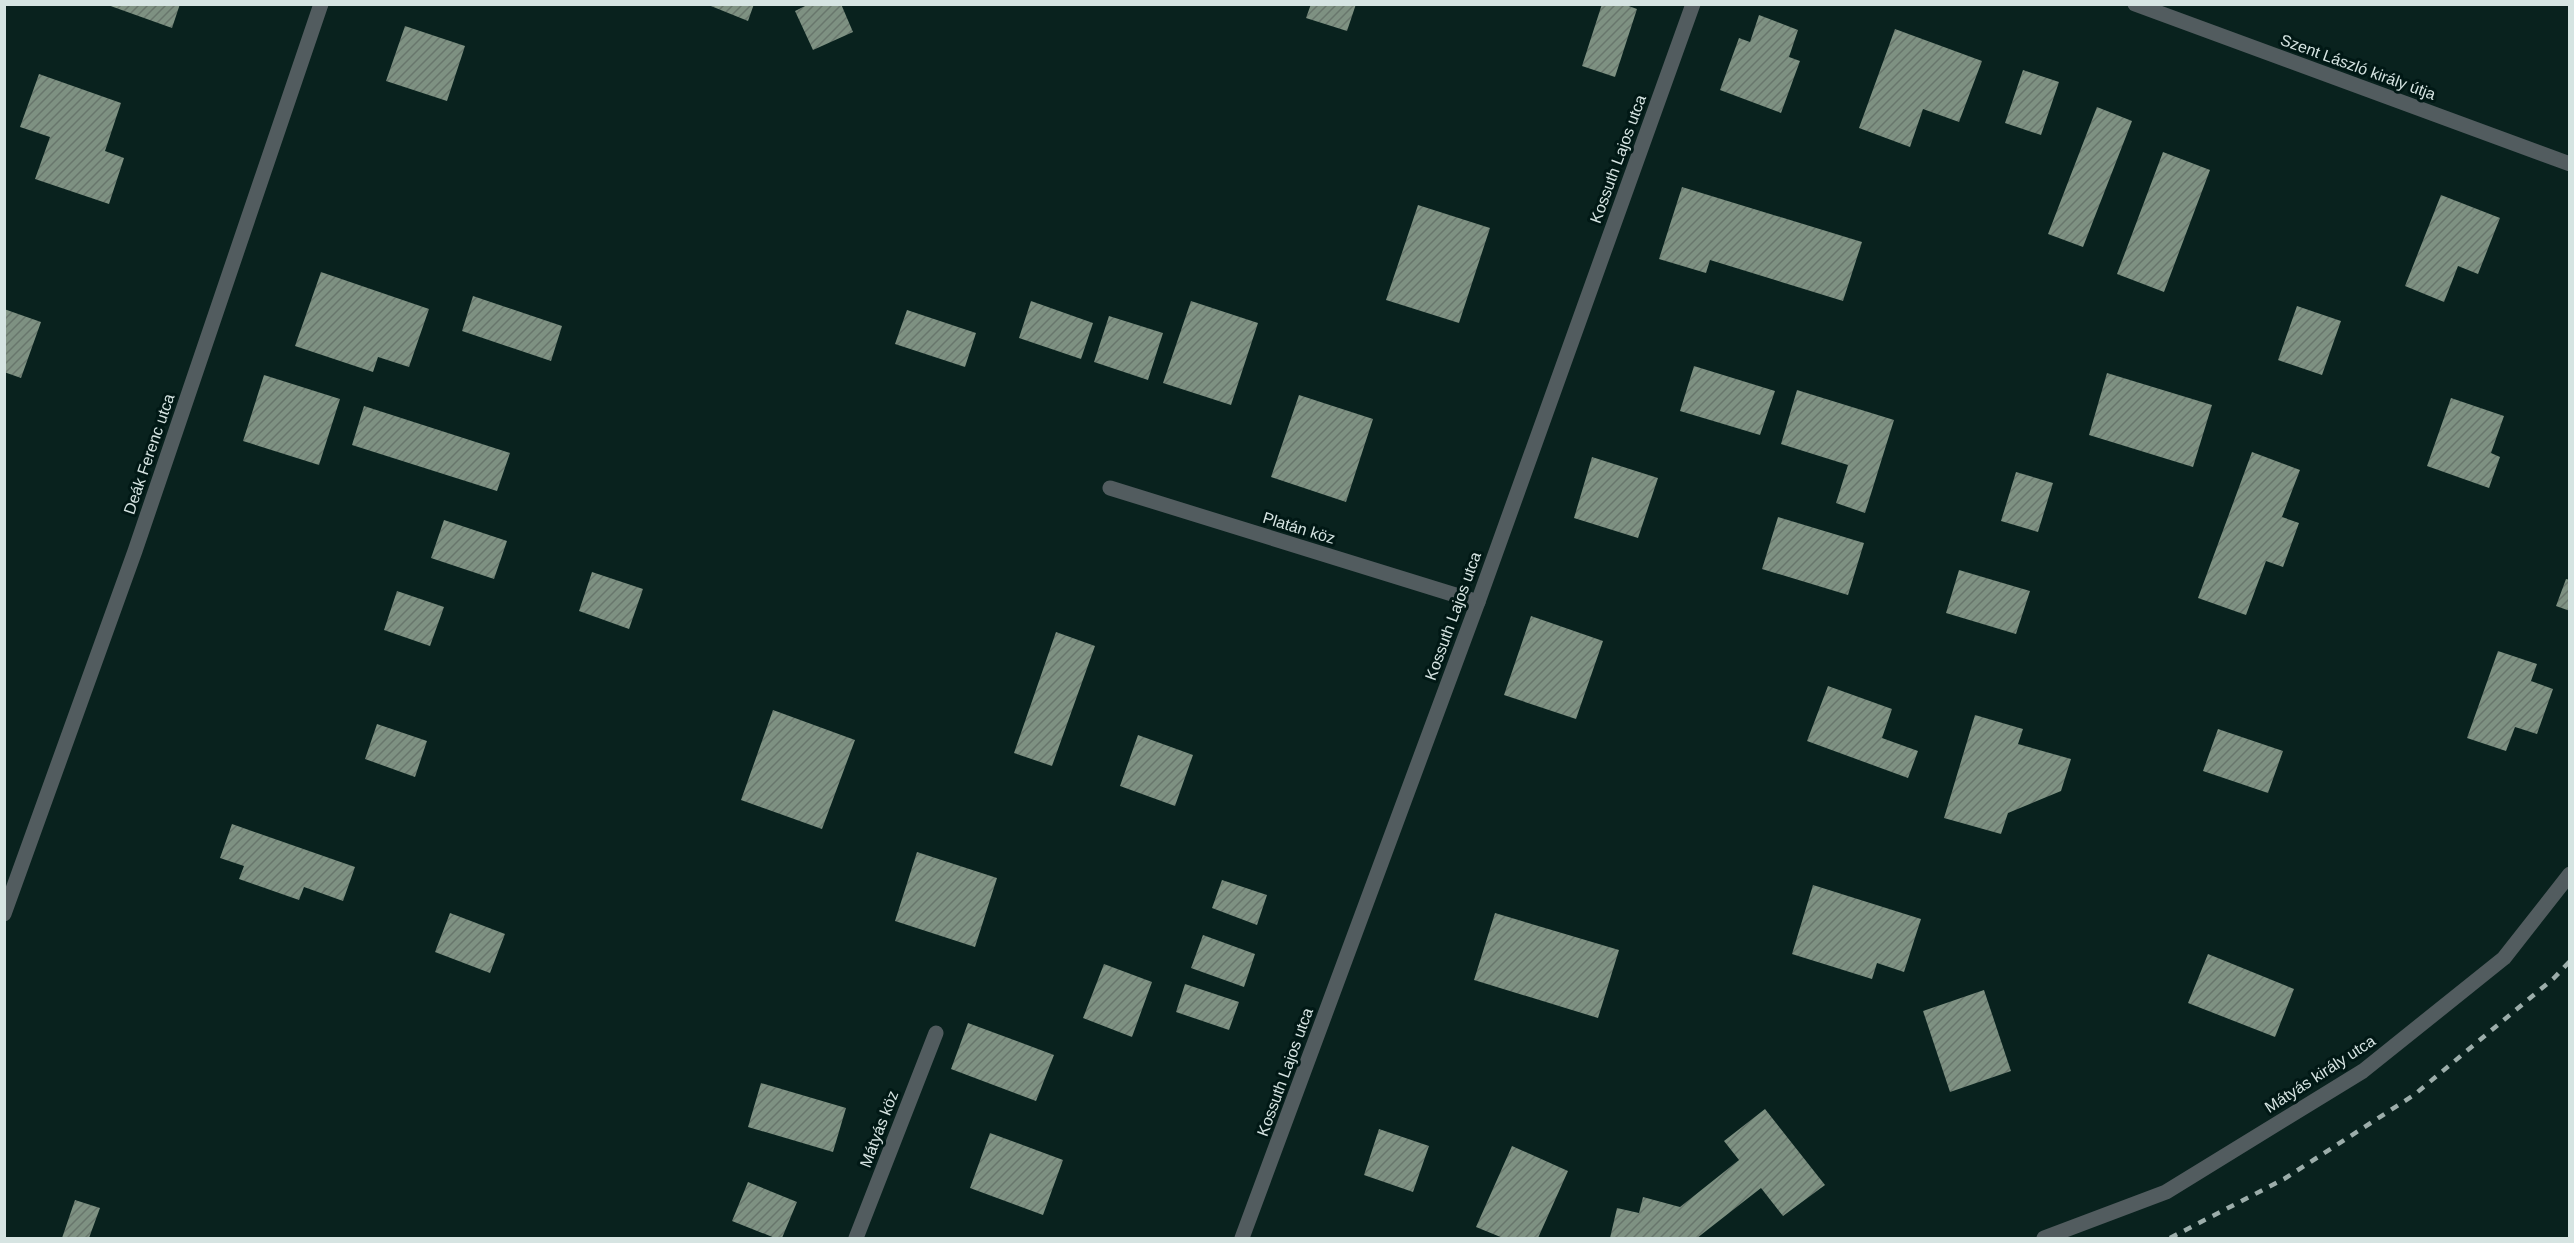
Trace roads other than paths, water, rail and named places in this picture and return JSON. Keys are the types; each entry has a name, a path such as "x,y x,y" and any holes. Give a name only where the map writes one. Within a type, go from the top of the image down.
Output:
{"street":[{"name":"Deák Ferenc utca","path":"4,914 135,551 321,4"},
{"name":"Kossuth Lajos utca","path":"1242,1239 1478,602 1693,4"},
{"name":"Szent László király útja","path":"2135,4 2570,164"},
{"name":"Platán köz","path":"1110,488 1478,602"},
{"name":"Mátyás király utca","path":"2044,1239 2166,1192 2362,1071 2504,958 2570,873"},
{"name":"Mátyás köz","path":"856,1239 936,1033"}],"railway":[{"path":"2170,1238 2284,1179 2414,1095 2554,978 2570,961"}]}
